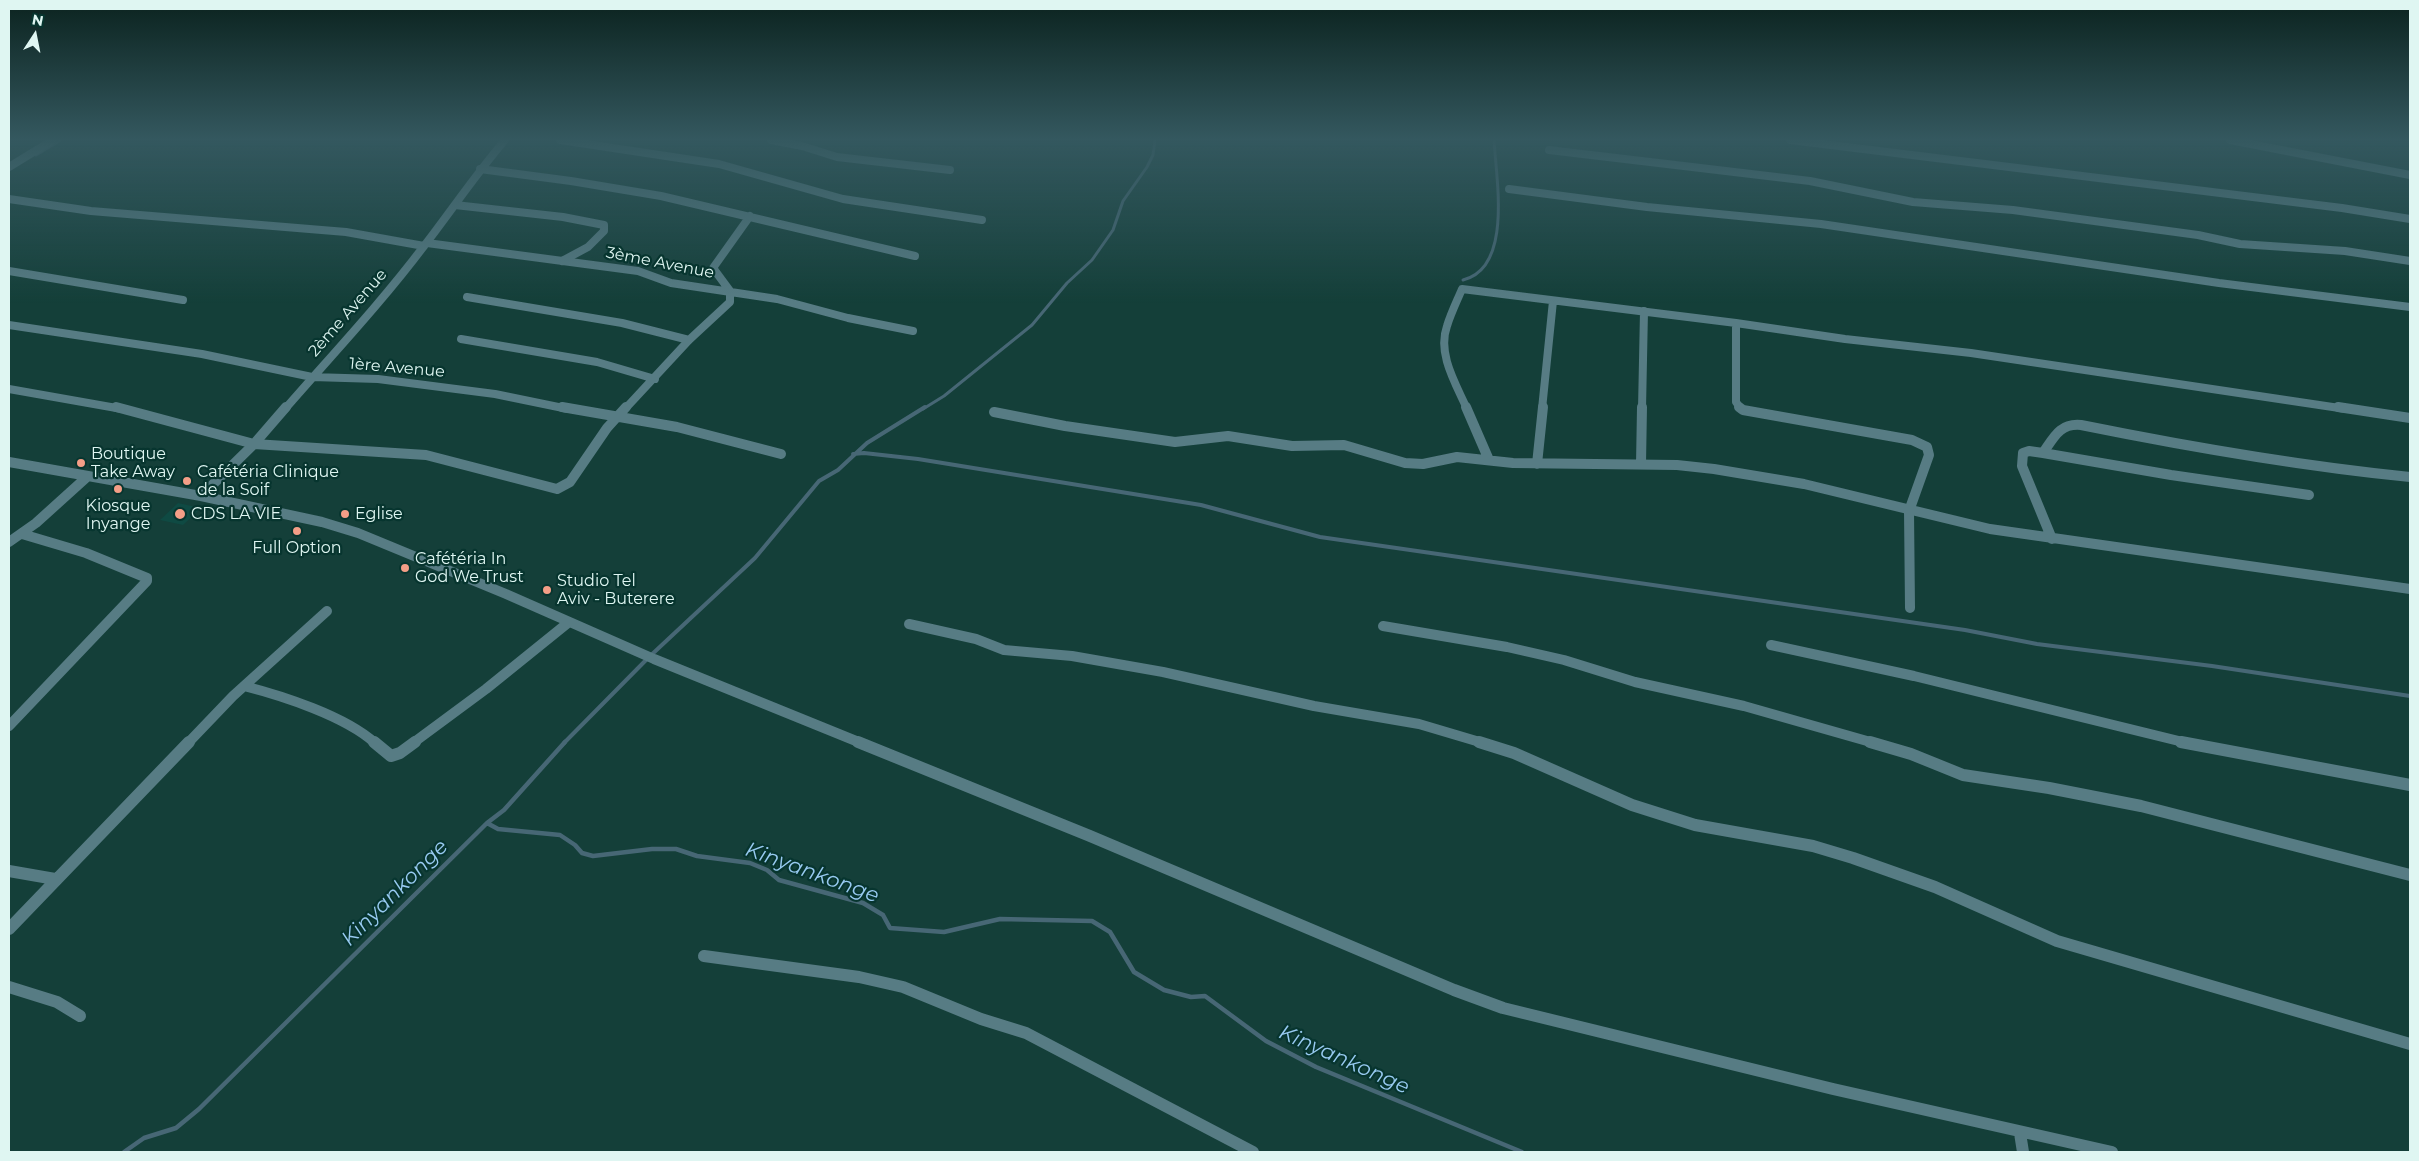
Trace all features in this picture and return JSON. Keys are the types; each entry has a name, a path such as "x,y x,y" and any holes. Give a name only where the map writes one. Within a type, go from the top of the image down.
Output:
{"street":[{"name":"2ème Avenue","path":"201,496 254,444 374,308 426,245 463,194"},
{"path":"645,194 750,216 916,256"},
{"path":"825,194 842,199 982,220"},
{"path":"1550,194 1665,209 1821,224 2079,261 2193,280 2410,307"},
{"path":"1875,194 1913,202 2006,209 2198,235 2240,244 2344,251 2410,262"},
{"path":"2230,194 2342,208 2410,219"},
{"name":"3ème Avenue","path":"9,199 91,211 346,232 426,245 638,270 671,283 777,299 848,318 914,331"},
{"path":"455,205 563,216 604,225 604,230 588,247 562,260"},
{"path":"9,389 120,408 254,444 426,455 557,489 570,482 596,442 616,418 655,379 689,340 730,302 730,291 714,272 714,268 731,240 750,216"},
{"path":"9,271 183,300"},
{"path":"1490,460 1448,366 1444,342 1446,328 1462,289 2065,366 2266,398 2410,418"},
{"path":"467,297 622,323 689,340"},
{"path":"1537,464 1553,302"},
{"path":"1641,464 1644,311"},
{"path":"1736,323 1736,402 1737,406 1743,410 1912,440 1927,448 1929,455 1909,511 1910,608"},
{"name":"1ère Avenue","path":"9,325 202,354 312,377 378,379 456,388 713,435 781,454"},
{"path":"461,339 558,354 596,362 655,379"},
{"path":"994,412 1065,426 1175,442 1190,442 1228,436 1292,446 1344,445 1405,463 1423,464 1457,457 1537,464 1641,464 1714,469 1804,484 1909,511 2052,540 2410,589"},
{"path":"2043,453 2060,427 2072,423 2185,446 2360,472 2410,477"},
{"path":"2052,540 2022,466 2024,453 2029,451 2309,495"},
{"path":"9,462 201,496 322,522 358,533 654,659 1090,836 1454,990 1503,1008 2020,1133 2112,1152"},
{"path":"9,542 22,534 88,476"},
{"path":"9,726 147,581 147,578 125,568 54,542 22,534"},
{"path":"9,929 55,879 244,686 327,611"},
{"path":"244,686 284,696 307,706 353,728 373,741 386,754 392,756 400,753 486,689 569,622"},
{"path":"909,624 976,639 1004,650 1072,656 1163,672 1314,706 1419,724 1514,753 1639,807 1695,825 1813,846 1935,887 2057,941 2106,957 2410,1044"},
{"path":"1383,626 1507,647 1564,660 1635,682 1744,706 1830,730 1911,754 1963,776 2049,788 2141,806 2410,875"},
{"path":"1771,645 1843,659 1993,694 2152,735 2344,770 2410,785"},
{"path":"9,871 55,879"},
{"path":"704,956 858,977 903,987 981,1019 1026,1033 1253,1152"},
{"path":"9,987 57,1002 80,1016"},
{"path":"2020,1133 2023,1152"}],"shaded area":[{"name":"CDS LA VIE","path":"178,503 201,508 183,525 160,520"}],"waterway":[{"path":"923,409 944,396 1032,325 1067,283 1092,260 1113,230 1123,201 1128,194"},
{"path":"1463,280 1479,272 1489,258 1495,240 1498,220 1498,194"},
{"path":"855,454 867,443 925,407"},
{"path":"564,743 648,658 755,558 819,481 838,470 855,454"},
{"path":"855,454 918,459 1201,505 1320,537 1965,630 2037,644 2212,666 2410,696"},
{"path":"487,823 504,810 565,742"},
{"name":"Kinyankonge","path":"124,1152 144,1138 176,1128 199,1109 487,823"},
{"name":"Kinyankonge","path":"487,823 498,829 560,835 575,845 582,853 593,856 652,849 676,849 697,856 750,863 767,870 779,880 863,903 883,915 890,928 944,932 1000,919 1092,921 1110,932 1134,972 1164,990 1191,997 1205,996 1266,1041 1316,1067 1522,1152"}],"place":[{"name":"Boutique Take Away","path":"81,463"},
{"name":"Cafétéria Clinique de la Soif","path":"187,481"},
{"name":"Kiosque Inyange","path":"118,489"},
{"name":"CDS LA VIE","path":"180,514"},
{"name":"Eglise","path":"345,514"},
{"name":"Full Option","path":"297,531"},
{"name":"Cafétéria In God We Trust","path":"405,568"},
{"name":"Studio Tel Aviv - Buterere","path":"547,590"}]}
